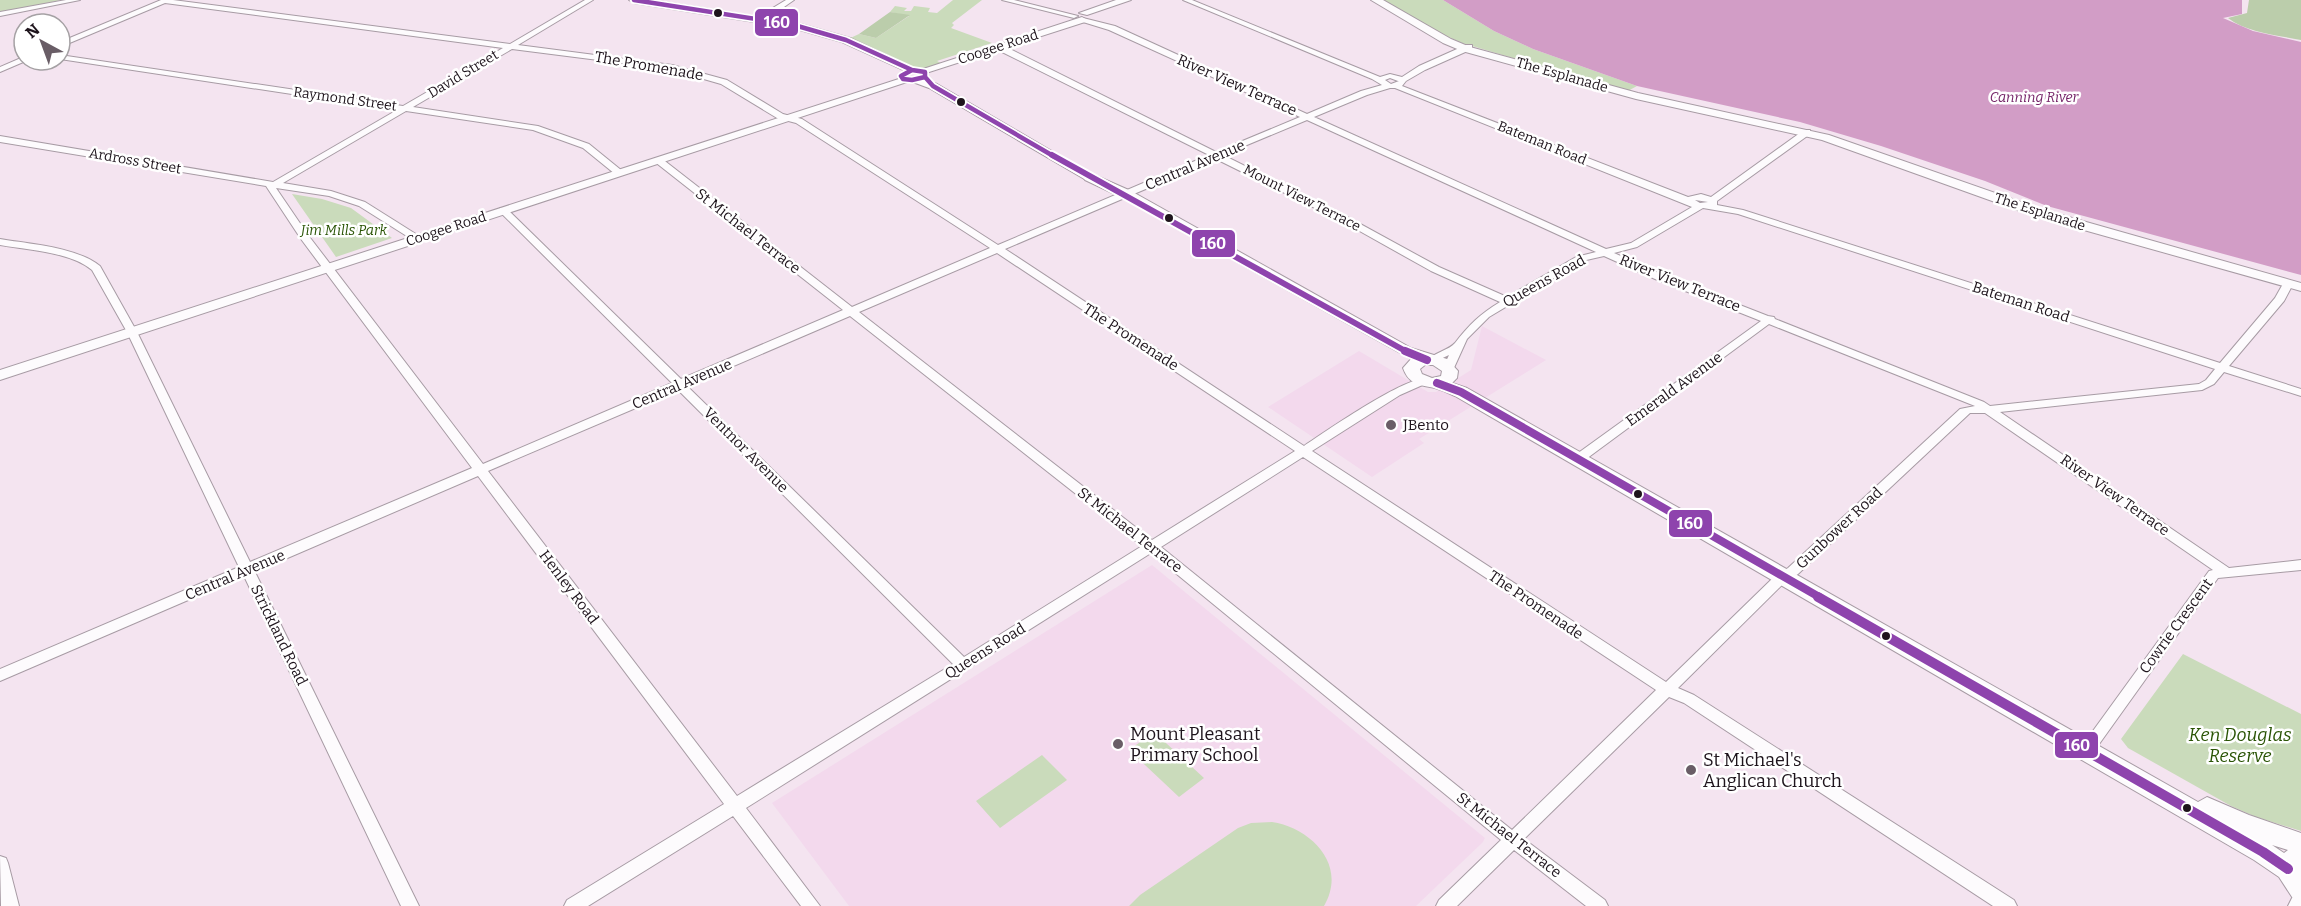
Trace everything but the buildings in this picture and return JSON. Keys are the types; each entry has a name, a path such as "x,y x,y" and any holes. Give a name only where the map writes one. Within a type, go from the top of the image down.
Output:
{"main road":[{"path":"1090,177 1370,335 1429,360"},
{"path":"1370,335 1430,375 1581,456 2090,746 2297,872"},
{"path":"1429,360 1416,362 1430,375"},
{"path":"1429,360 1430,375"},
{"path":"2090,746 2214,810 2252,827 2301,844"}],"street":[{"path":"0,14 77,0"},
{"name":"The Promenade","path":"143,0 165,1 692,71 724,82 780,116 799,121 998,249 1628,666 1666,689 1689,699 2008,906"},
{"name":"David Street","path":"271,184 590,0"},
{"path":"634,0 761,18 846,40 914,75 1090,177"},
{"path":"761,18 791,0"},
{"name":"River View Terrace","path":"1005,0 1083,17 1112,28 1659,277 1770,319 1989,408 2227,573"},
{"name":"Coogee Road","path":"0,375 1061,27 1126,0"},
{"name":"Bateman Road","path":"1186,0 1701,202 1740,212 2301,393"},
{"name":"Bateman Road","path":"1196,0 1391,81"},
{"name":"The Esplanade","path":"1376,0 1442,37 1467,48 1636,96 1806,133 2039,213 2294,287"},
{"path":"72,40 165,1"},
{"name":"Mount View Terrace","path":"999,47 1350,222 1435,268 1507,301"},
{"name":"Central Avenue","path":"0,675 1467,48"},
{"name":"Raymond Street","path":"72,59 535,128 586,146 618,172"},
{"name":"Queens Road","path":"1429,360 1456,347 1473,324 1507,301 1579,259 1634,245 1732,184 1806,133"},
{"name":"Ardross Street","path":"0,139 331,194 362,204 416,238"},
{"name":"St Michael Terrace","path":"658,160 1152,547 1513,840 1599,906"},
{"path":"271,184 328,268"},
{"name":"Ventnor Avenue","path":"503,210 963,665"},
{"name":"Strickland Road","path":"0,242 82,258 96,268 132,332 410,906"},
{"name":"Henley Road","path":"328,268 811,906"},
{"name":"Gunbower Road","path":"1445,906 1666,689 1788,573 1964,412 2195,390 2210,382 2280,299 2294,287"},
{"name":"Emerald Avenue","path":"1581,456 1770,319"},
{"name":"Queens Road","path":"573,906 1396,393 1430,375 1457,354 1456,347"},
{"name":"Cowrie Crescent","path":"2090,746 2214,574 2301,565"},
{"path":"0,863 10,906"}],"shaded area":[{"path":"1482,326 1546,360 1419,439 1424,443 1372,477 1268,407 1359,351 1428,392 1436,392 1471,370"},
{"name":"Mount Pleasant Primary School","path":"1152,565 1485,838 1483,842 1416,906 849,906 772,803"}],"green space":[{"path":"0,0 61,0 0,13"},
{"path":"953,0 982,0 952,23 954,25 951,28 992,43 937,61 945,65 922,71 912,70 846,40 859,34 876,38 909,16 890,12 895,6 907,8 904,11 911,11 914,6 930,8 928,12 937,13"},
{"path":"1382,0 1443,0 1494,31 1533,49 1637,86 1626,92 1462,43 1433,30"},
{"path":"2249,0 2301,0 2301,40 2253,30 2228,18 2247,13"},
{"path":"890,12 910,15 876,38 859,34"},
{"name":"Jim Mills Park","path":"292,194 322,199 351,208 392,238 336,257"},
{"name":"Ken Douglas Reserve","path":"2183,654 2301,714 2301,831 2256,817 2231,806 2128,748 2121,739"},
{"path":"1154,732 1204,778 1179,797 1129,750"},
{"path":"1042,755 1067,780 1000,828 976,801"},
{"path":"1272,822 1300,832 1322,851 1331,876 1330,891 1324,906 1129,906 1140,895 1238,828 1251,823"}],"water":[{"name":"Canning River","path":"1443,0 2242,0 2242,14 2223,18 2253,31 2301,42 2301,275 2047,206 1985,181 1800,122 1637,86 1533,49 1494,31"}],"transit line":[{"name":"160","path":"634,0 794,25 846,40 912,70"},
{"name":"160","path":"912,70 925,72 925,77 912,80 903,79 901,76 912,70"},
{"name":"160","path":"925,77 933,86 1090,177 1126,194 1405,351 1427,360"},
{"name":"160","path":"1437,383 1461,392 2263,852 2288,869"}],"place":[{"name":"JBento","path":"1391,425"},
{"name":"Mount Pleasant Primary School","path":"1118,744"},
{"name":"St Michael's Anglican Church","path":"1691,770"}]}
